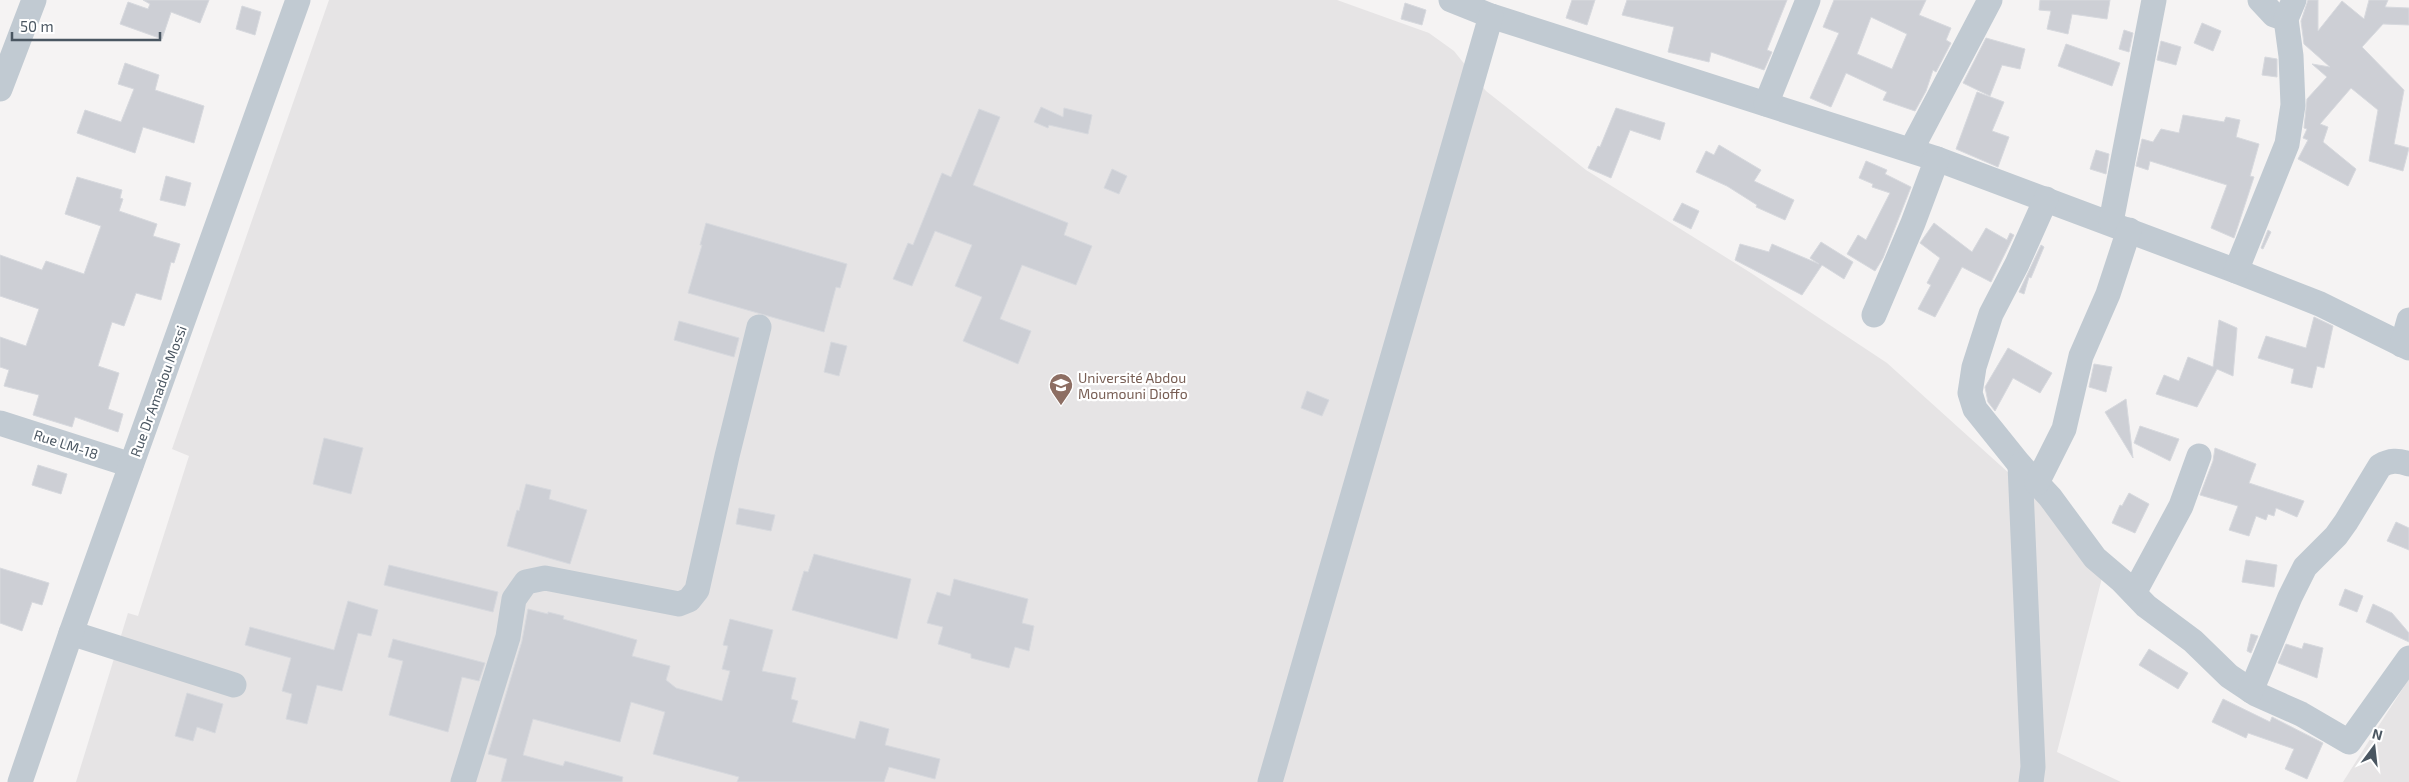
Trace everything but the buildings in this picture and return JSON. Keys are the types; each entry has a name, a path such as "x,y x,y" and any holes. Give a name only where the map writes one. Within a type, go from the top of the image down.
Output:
{"street":[{"path":"0,89 34,0"},
{"name":"Rue Dr Amadou Mossi","path":"20,782 71,634 298,0"},
{"path":"1450,0 1491,16 1937,159 2120,226 2320,304 2405,347 2409,320"},
{"path":"1766,104 1808,0"},
{"path":"1911,150 1990,0"},
{"path":"2037,483 2064,429 2081,356 2108,294 2154,0"},
{"path":"2236,271 2282,156 2290,131 2293,106 2290,9 2274,15 2260,0"},
{"path":"1270,782 1491,16"},
{"path":"1874,315 1913,223 1937,159"},
{"path":"2046,199 2017,264 1991,314 1974,367 1970,393 1975,409 2020,465 2050,497 2095,558 2146,606 2193,641 2229,676 2251,691 2301,714 2349,742 2409,658"},
{"path":"462,782 508,637 514,599 526,582 545,578 679,604 689,600 697,590 726,456 759,327"},
{"name":"Rue LM-18","path":"0,423 132,465"},
{"path":"2134,593 2181,506 2198,456"},
{"path":"2251,691 2290,597 2305,567 2336,536 2380,466 2388,461 2400,460 2409,464"},
{"path":"2020,465 2033,767 2031,782"},
{"path":"71,634 234,685"}],"shaded area":[{"name":"Université Abdou Moumouni Dioffo","path":"329,0 1337,0 1429,33 1454,51 1486,91 1586,170 1751,273 1887,363 2042,503 2102,578 2057,752 2121,782 76,782 128,613 138,616 189,456 172,449"},
{"path":"2409,679 2409,782 2343,782 2374,733"}],"place":[{"name":"Université Abdou Moumouni Dioffo","path":"1061,406"}]}
